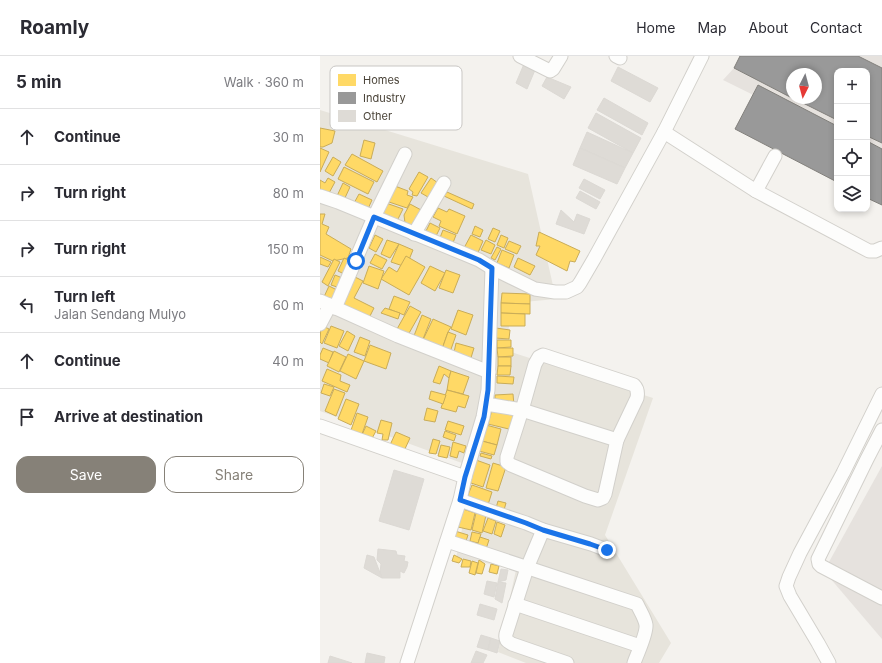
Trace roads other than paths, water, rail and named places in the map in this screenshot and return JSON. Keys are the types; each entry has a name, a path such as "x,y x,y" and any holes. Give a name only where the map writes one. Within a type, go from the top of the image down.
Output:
{"street":[{"path":"520,56 550,71 553,70 561,56"},
{"path":"320,196 479,260 535,289 555,292 566,292 572,290 580,283 664,132 702,56"},
{"path":"664,132 756,191 869,251 875,252 882,248"},
{"path":"320,324 328,305 405,154"},
{"path":"756,191 775,156"},
{"path":"414,234 444,182"},
{"path":"407,663 460,500 465,477 484,417 489,372 492,268"},
{"path":"328,305 398,336 489,372"},
{"path":"543,355 634,385 637,388 637,398 617,440 605,494 603,498 598,500 585,496 507,462 507,457 535,364 539,357 543,355"},
{"path":"829,663 790,596 786,586 800,553 843,473 882,394"},
{"path":"486,404 522,410 617,440"},
{"path":"320,426 465,477"},
{"path":"882,430 818,559 821,566 882,598"},
{"path":"460,500 543,530 607,550"},
{"path":"543,530 527,568 505,638 512,644 567,663"},
{"path":"447,541 637,604 645,621 646,627 634,663"},
{"path":"515,604 640,646"}]}
